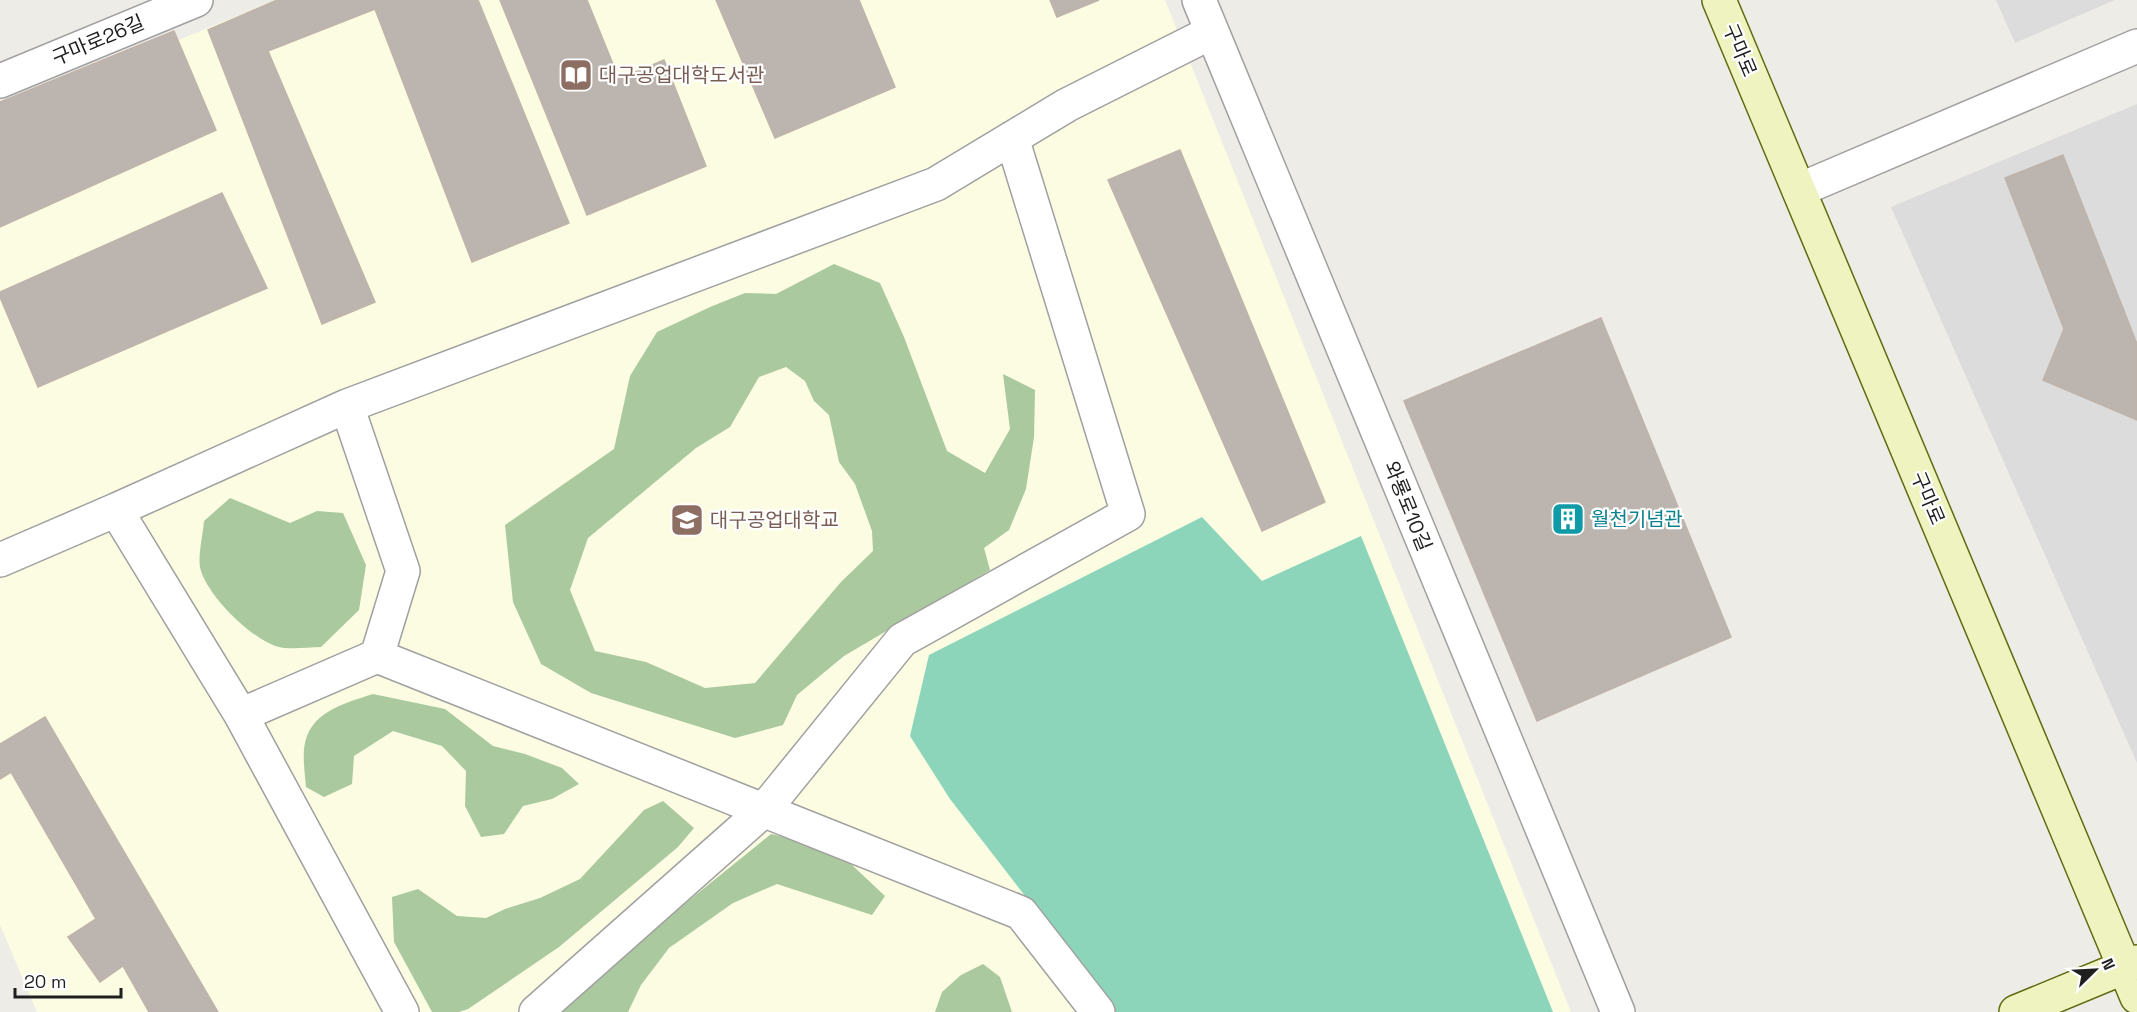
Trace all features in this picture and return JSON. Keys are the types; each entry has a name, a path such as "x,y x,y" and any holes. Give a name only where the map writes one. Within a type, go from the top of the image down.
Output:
{"main road":[{"name":"구마로","path":"1719,0 2133,975"},
{"path":"2016,1012 2133,975"}],"street":[{"name":"구마로26길","path":"0,81 131,12 196,0"},
{"name":"와룡로10길","path":"1199,0 1618,1012"},
{"path":"0,560 347,406 936,184 1067,105 1212,32"},
{"path":"1799,190 2137,46"},
{"path":"536,1012 764,810 902,640 1128,514 1012,138"},
{"path":"347,406 403,571 376,656"},
{"path":"116,510 241,715 402,1012"},
{"path":"241,715 376,656 1021,913 1098,1012"}],"shaded area":[{"name":"대구공업대학교","path":"275,0 1165,0 1571,1012 37,1012 0,925 0,114"},
{"path":"1996,0 2115,0 2015,43"},
{"path":"2137,104 2137,763 1891,207"}],"green space":[{"path":"834,264 880,283 904,337 947,451 985,473 1010,429 1003,374 1035,390 1034,437 1026,489 1009,530 984,548 990,570 844,656 797,695 783,725 735,738 591,693 541,664 513,602 505,525 614,449 630,376 657,332 745,293 776,294","holes":["786,367 805,381 814,401 829,415 839,462 855,484 872,531 873,551 841,582 755,683 705,688 646,662 595,651 570,590 588,538 696,448 730,427 759,377"]},
{"path":"230,498 290,523 317,511 343,513 366,565 359,610 321,647 289,648 268,643 256,636 232,615 211,590 200,567 204,521"},
{"path":"1202,517 1262,581 1361,536 1553,1012 1115,1012 950,799 910,736 929,655"},
{"path":"373,694 445,709 493,746 525,754 562,768 579,784 552,799 523,806 504,834 481,837 465,806 466,771 442,746 393,731 354,756 352,784 324,797 306,787 304,749 312,726 329,711"},
{"path":"663,801 694,828 678,847 559,947 468,1009 459,1012 432,1012 394,942 392,897 418,889 457,916 486,918 505,909 540,898 580,879 644,810"},
{"path":"771,834 835,849 885,896 872,915 777,884 733,903 669,948 641,985 628,1012 560,1012 594,977"},
{"path":"983,964 1000,977 1012,1012 935,1012 942,992 961,975"}],"building":[{"path":"277,0 478,0 569,223 472,262 375,9 268,51 375,302 322,324 208,30"},
{"path":"500,0 587,0 619,79 664,60 706,166 587,215"},
{"path":"716,0 859,0 895,87 775,138"},
{"path":"1050,0 1099,0 1057,17"},
{"path":"174,31 216,130 0,227 0,102"},
{"path":"1180,150 1325,502 1262,531 1108,180"},
{"path":"2063,155 2137,344 2137,420 2043,380 2064,329 2005,178"},
{"path":"222,193 267,288 38,387 0,297 0,292"},
{"name":"월천기념관","path":"1601,318 1731,637 1537,721 1404,401"},
{"path":"45,717 218,1012 149,1012 123,966 100,982 68,937 96,919 11,772 0,779 0,744"}],"place":[{"name":"대구공업대학도서관","path":"576,75"},
{"name":"월천기념관","path":"1568,519"},
{"name":"대구공업대학교","path":"687,520"}]}
